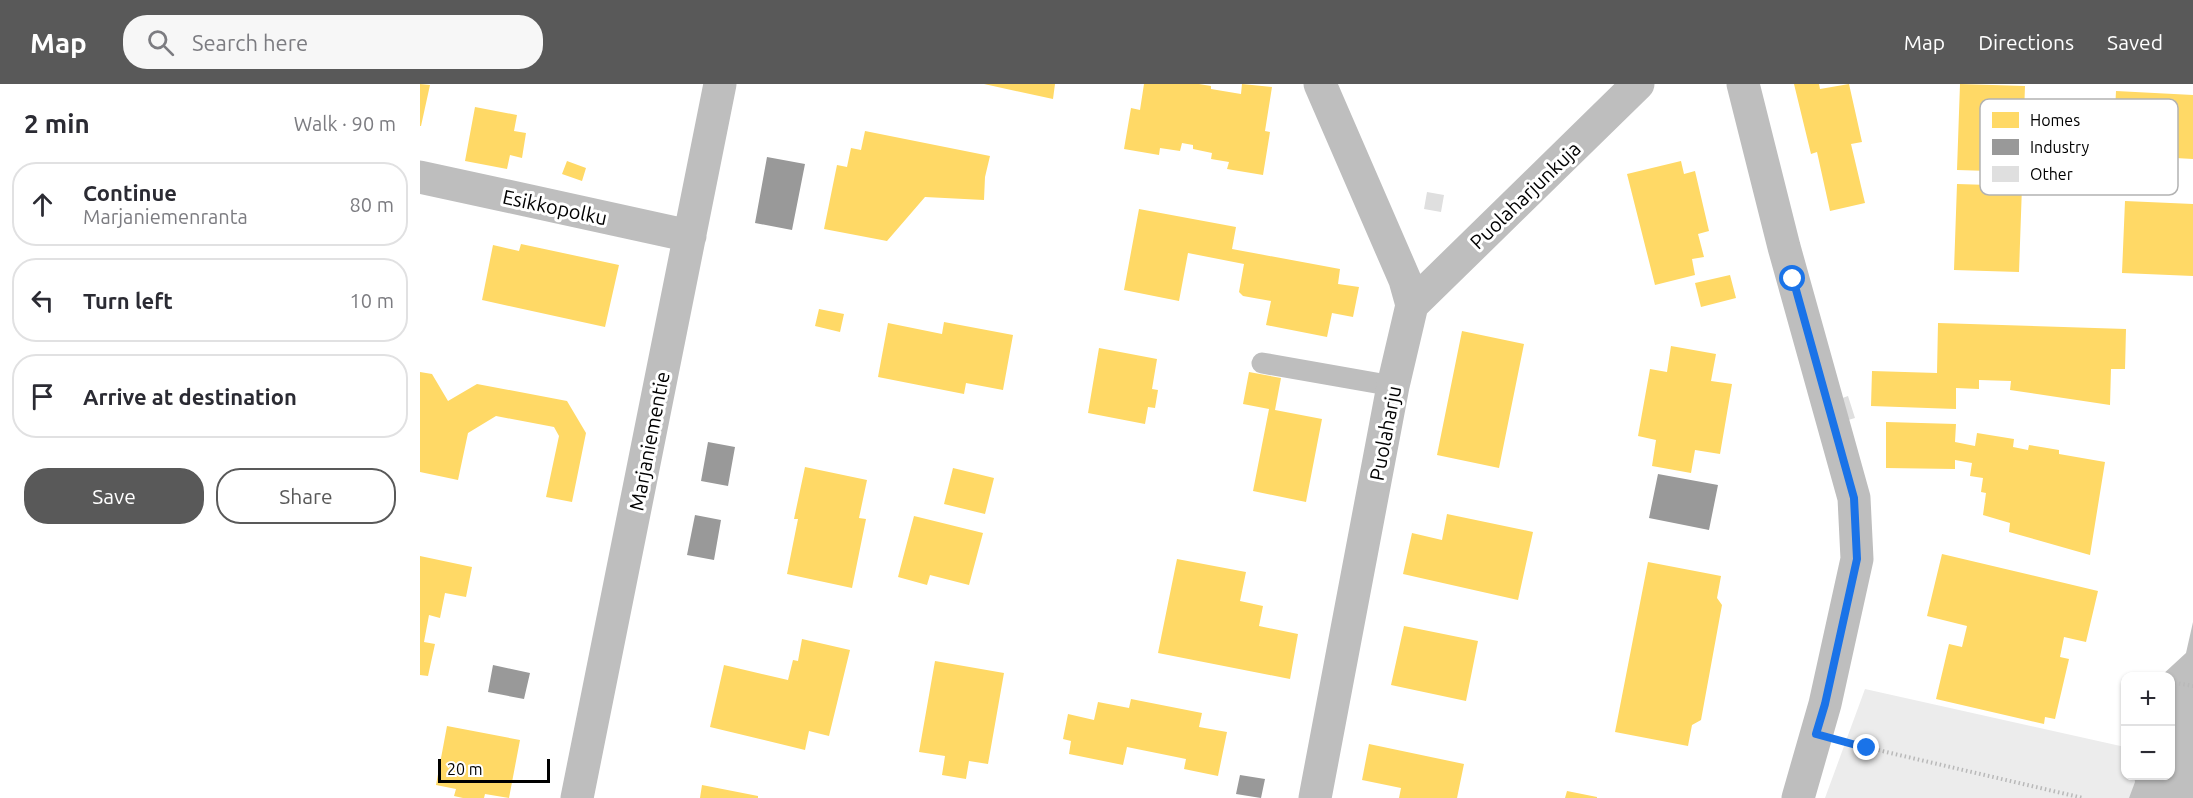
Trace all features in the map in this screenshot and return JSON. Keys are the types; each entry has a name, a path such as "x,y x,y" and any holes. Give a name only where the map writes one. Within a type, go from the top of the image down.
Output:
{"street":[{"name":"Marjaniementie","path":"577,798 720,84"},
{"name":"Puolaharju","path":"1315,798 1393,386 1412,306 1405,280 1320,84"},
{"name":"Puolaharjunkuja","path":"1412,306 1638,84"},
{"path":"1743,84 1784,247 1854,498 1857,559 1825,704 1798,798"},
{"name":"Esikkopolku","path":"420,177 690,236"}],"lane":[{"path":"1262,363 1393,386"}],"path":[{"path":"2175,683 2193,686"},
{"path":"1816,734 2083,798"}],"shaded area":[{"path":"2193,622 2193,798 2129,798 2135,780 2175,780 2175,672 2165,672 2186,653"},
{"path":"1865,689 2121,746 2121,780 2175,779 2193,792 2193,798 1825,798"}],"building: Homes":[{"path":"420,84 430,85 421,126 420,126"},
{"path":"984,84 1055,84 1053,99"},
{"path":"1144,84 1199,84 1211,86 1211,89 1241,94 1242,84 1272,87 1265,131 1270,132 1263,175 1227,169 1229,162 1211,159 1212,153 1193,149 1193,145 1182,143 1180,151 1160,148 1159,155 1124,149 1131,108 1140,110"},
{"path":"1794,84 1819,84 1820,89 1849,84 1862,142 1851,144 1865,203 1830,211 1817,152 1811,154"},
{"path":"1960,84 2025,86 2025,99 1980,99 1980,171 1957,170"},
{"path":"2116,91 2193,95 2193,159 2178,158 2178,99 2116,99"},
{"path":"475,107 517,115 514,131 526,133 522,158 510,155 507,169 465,161"},
{"path":"865,131 990,156 985,177 984,200 925,197 887,241 824,229 837,165 847,167 851,148 861,150"},
{"path":"567,161 586,168 582,181 562,174"},
{"path":"1681,161 1684,174 1695,171 1709,231 1698,234 1704,257 1692,259 1695,275 1655,285 1627,174"},
{"path":"1957,184 1980,185 1980,195 2022,195 2019,272 1954,270"},
{"path":"2125,201 2193,204 2193,276 2122,273"},
{"path":"1139,209 1236,227 1232,249 1340,269 1338,284 1359,287 1353,317 1332,313 1327,337 1266,325 1271,301 1243,296 1239,292 1244,264 1188,253 1179,301 1124,290"},
{"path":"521,244 619,265 605,327 482,300 493,245 519,251"},
{"path":"1730,275 1736,298 1701,307 1695,283"},
{"path":"819,309 844,314 840,332 815,326"},
{"path":"944,322 1013,335 1003,390 966,383 964,394 878,377 888,323 942,334"},
{"path":"1938,323 2126,329 2125,369 2111,369 2110,405 2010,390 2011,381 1979,380 1979,389 1956,388 1956,409 1871,406 1872,371 1937,373"},
{"path":"1462,331 1524,344 1499,468 1437,455"},
{"path":"1671,346 1716,354 1711,381 1732,384 1720,454 1695,450 1691,473 1652,466 1656,440 1638,436 1650,369 1667,372"},
{"path":"1099,348 1157,359 1152,389 1158,390 1155,408 1148,407 1145,424 1088,413"},
{"path":"420,372 432,374 448,401 477,384 567,401 586,433 572,502 546,497 559,436 554,427 496,416 468,433 458,480 420,472"},
{"path":"1249,372 1281,378 1275,410 1322,419 1306,502 1253,491 1269,409 1243,404"},
{"path":"1886,422 1956,424 1955,442 1975,446 1977,433 2014,439 2013,447 2028,450 2029,445 2059,450 2059,454 2105,462 2090,555 2009,532 2010,523 1983,515 1986,493 1981,492 1983,478 1970,476 1972,463 1955,460 1955,469 1886,468"},
{"path":"805,467 867,480 859,518 866,519 852,588 787,574 798,519 794,519"},
{"path":"953,468 994,478 985,514 944,504"},
{"path":"1447,514 1533,532 1518,600 1403,574 1412,533 1442,540"},
{"path":"914,516 983,533 969,585 930,575 927,585 898,577"},
{"path":"1942,554 2098,591 2086,642 2064,637 2060,657 2069,659 2055,719 2045,717 2044,724 1936,699 1949,644 1962,647 1967,626 1927,616"},
{"path":"420,556 472,567 466,597 445,593 440,618 429,615 424,642 435,644 428,676 420,675"},
{"path":"1177,559 1246,572 1240,601 1263,606 1259,626 1298,634 1290,679 1158,653"},
{"path":"1648,562 1721,576 1717,598 1722,605 1701,720 1692,725 1688,746 1615,732"},
{"path":"1404,626 1478,641 1466,701 1391,685"},
{"path":"802,639 850,650 829,736 809,731 805,750 710,727 724,665 788,680 793,660 798,661"},
{"path":"935,661 1004,673 988,764 969,761 966,779 942,775 945,756 919,752"},
{"path":"1131,699 1202,713 1199,727 1227,732 1218,776 1184,769 1186,759 1127,747 1123,765 1069,754 1071,741 1063,739 1068,714 1094,720 1098,702 1129,708"},
{"path":"447,726 520,740 509,798 485,794 484,798 463,798 454,796 456,789 436,785"},
{"path":"1369,744 1464,764 1457,798 1399,798 1401,788 1362,780"},
{"path":"702,785 758,796 758,798 700,798"},
{"path":"1567,791 1597,797 1597,798 1565,798"}],"building: Industry":[{"path":"767,157 805,164 792,230 755,223"},
{"path":"708,442 735,447 728,486 701,481"},
{"path":"1658,474 1718,485 1709,530 1649,518"},
{"path":"695,515 721,520 714,560 687,555"},
{"path":"493,665 530,673 524,699 488,692"},
{"path":"1240,775 1265,779 1261,798 1236,794"}],"building: Other":[{"path":"1427,192 1444,195 1441,212 1424,209"},
{"path":"1848,396 1855,418 1845,421 1837,400"}],"route":[{"path":"1793,279 1854,498 1857,522 1857,559 1825,704 1816,734 1867,748"}]}
